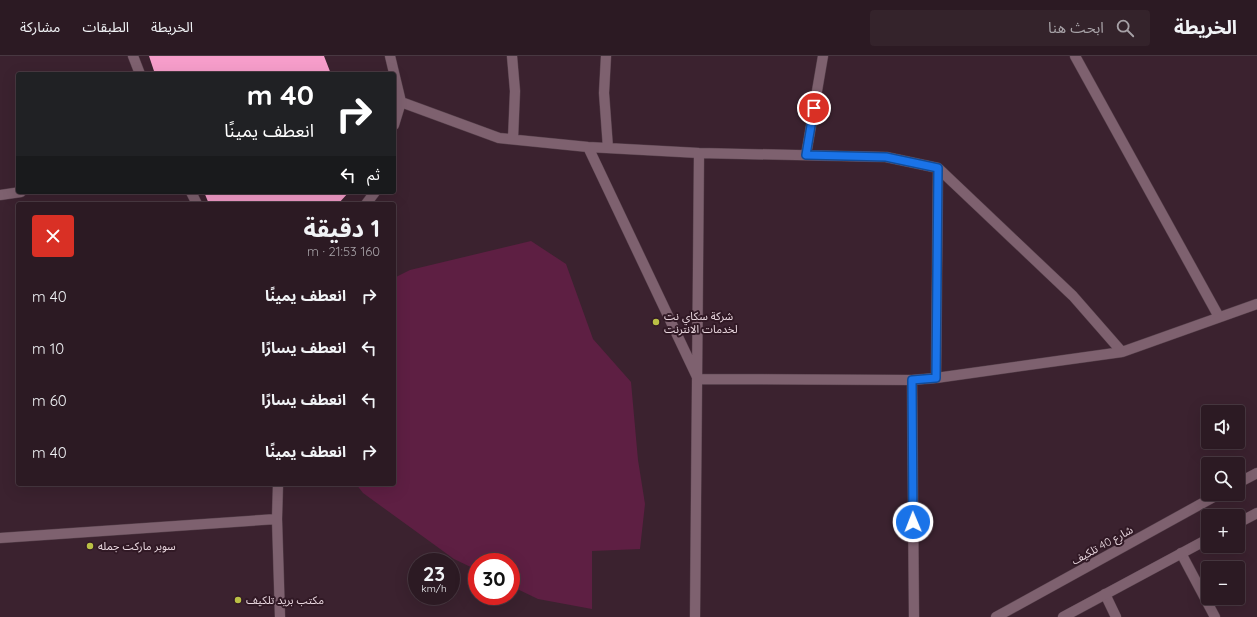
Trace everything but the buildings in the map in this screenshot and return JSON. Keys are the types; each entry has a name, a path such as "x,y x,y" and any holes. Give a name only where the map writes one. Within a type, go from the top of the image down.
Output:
{"street":[{"path":"133,56 139,72"},
{"path":"390,56 394,72"},
{"path":"512,56 515,91 513,139"},
{"path":"606,56 604,93 608,148"},
{"path":"806,155 823,56"},
{"path":"1075,56 1218,317"},
{"path":"396,81 401,102 396,118"},
{"path":"401,102 499,138 588,147 699,153 886,157 938,168 1073,296 1122,352"},
{"path":"588,147 698,379"},
{"path":"695,617 699,153"},
{"path":"936,378 938,168"},
{"path":"0,195 16,193"},
{"path":"698,379 912,380 936,378 1122,352 1257,304"},
{"path":"912,380 914,617"},
{"path":"1245,479 1257,473"},
{"path":"278,486 277,519 280,617"},
{"name":"شارع 40 تلكيف","path":"996,617 1206,501"},
{"path":"1245,519 1257,513"},
{"path":"0,538 277,519"},
{"path":"1063,617 1201,543"},
{"path":"1181,554 1215,617"},
{"path":"1106,594 1116,617"}],"shaded area":[{"path":"531,241 566,264 593,339 631,382 638,460 645,504 640,549 592,551 592,609 538,599 520,590 520,553 468,553 468,566 460,562 460,553 446,553 363,493 358,486 396,486 396,277 410,270"}],"place":[{"name":"شركة سكاي نت لخدمات الانترنت","path":"656,322"},
{"name":"سوبر ماركت جمله","path":"90,546"},
{"name":"مكتب بريد تلكيف","path":"238,600"}],"route":[{"path":"814,108 806,155 886,157 938,168 936,378 912,380 913,522"}]}
